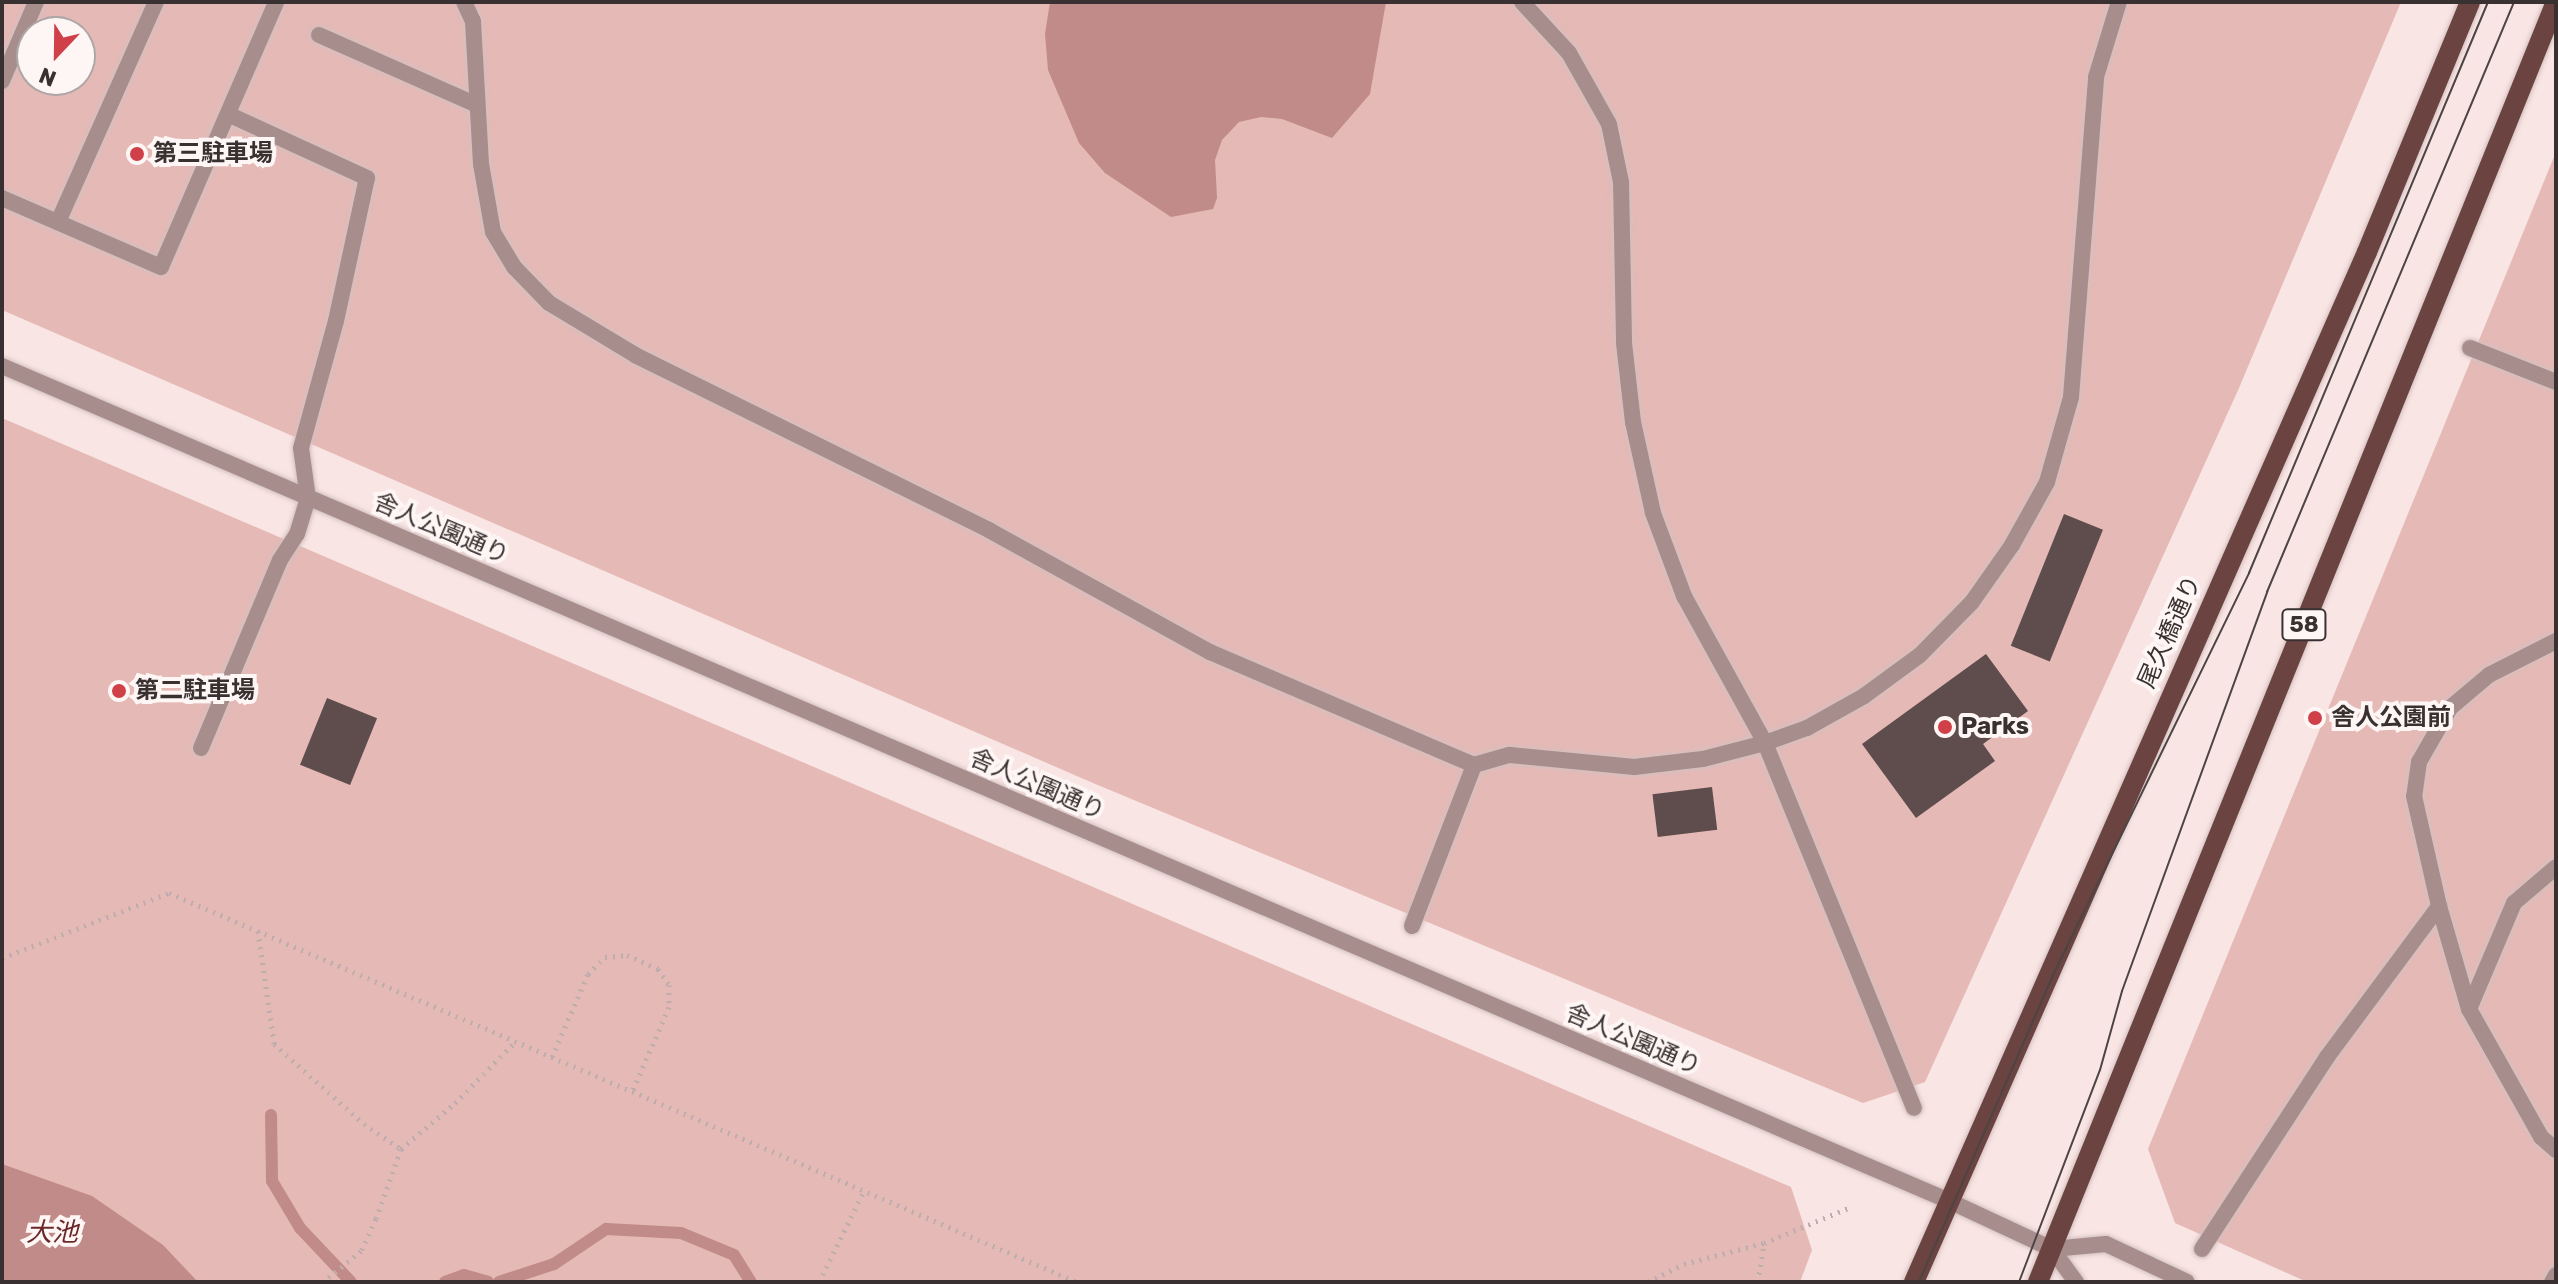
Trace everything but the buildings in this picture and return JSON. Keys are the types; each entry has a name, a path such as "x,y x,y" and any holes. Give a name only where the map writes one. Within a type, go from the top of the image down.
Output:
{"main road":[{"name":"尾久橋通り","path":"1914,1282 1947,1200 2367,252 2470,2"},
{"name":"58","path":"2038,1282 2556,2"}],"street":[{"path":"2,81 36,2"},
{"path":"58,222 156,2"},
{"path":"2,198 161,267 276,2"},
{"path":"464,2 473,21 475,104 493,232 514,267 549,303 581,326 989,530 1210,652 1474,765 1510,755 1634,767 1703,759 1765,743 1807,728 1864,696 1920,655 1972,602 2012,545 2047,482 2071,397 2096,77 2119,2"},
{"path":"1522,2 1569,53 1609,124 1621,182 1624,343 1633,422 1653,513 1684,596 1765,743 1914,1108"},
{"path":"319,35 475,104"},
{"path":"201,748 280,560 297,534 308,498 301,448 336,321 367,178 228,114"},
{"path":"2470,348 2556,382"},
{"name":"舎人公園通り","path":"2,366 1947,1200 2052,1249 2076,1282"},
{"path":"2556,641 2489,675 2450,708 2419,762 2414,796 2439,906 2469,1009 2541,1137 2556,1150"},
{"path":"1412,926 1474,765"},
{"path":"2469,1009 2514,903 2556,867"},
{"path":"2202,1249 2327,1057 2439,906"},
{"path":"2052,1249 2106,1244 2187,1282"},
{"path":"2552,1282 2556,1275"}],"path":[{"path":"2,958 169,893 1077,1282"},
{"path":"258,931 274,1044 364,1124 401,1149"},
{"path":"552,1057 588,974 605,957 627,955 658,969 669,985 669,1007 632,1092"},
{"path":"323,1282 361,1251 401,1149 455,1103 515,1042"},
{"path":"819,1282 864,1191"},
{"path":"1648,1282 1684,1264 1764,1243 1851,1207"},
{"path":"1758,1282 1764,1243"}],"shaded area":[{"path":"2,2 2401,2 2239,388 1925,1082 1863,1103 1093,783 2,310"},
{"path":"2556,152 2556,1282 2307,1282 2175,1223 2148,1149"},
{"path":"2,418 1791,1187 1812,1250 1800,1282 2,1282"}],"water":[{"path":"1050,2 1386,2 1370,94 1332,138 1282,119 1261,117 1239,122 1222,140 1215,160 1217,198 1213,209 1171,217 1105,173 1079,143 1048,70 1045,34"},
{"name":"大池","path":"2,1164 92,1196 163,1245 198,1282 2,1282"}],"waterway":[{"path":"271,1115 272,1181 300,1228 351,1282"},
{"path":"499,1282 554,1264 606,1229 681,1233 734,1255 751,1282"},
{"path":"445,1282 464,1275 488,1282"}],"tram line":[{"path":"1919,1282 2056,969 2249,573 2488,2"},
{"path":"2019,1282 2100,1070 2122,991 2267,592 2514,2"}],"place":[{"name":"第三駐車場","path":"137,154"},
{"name":"第二駐車場","path":"119,691"},
{"name":"舎人公園前","path":"2315,718"},
{"name":"Parks","path":"1945,727"}]}
